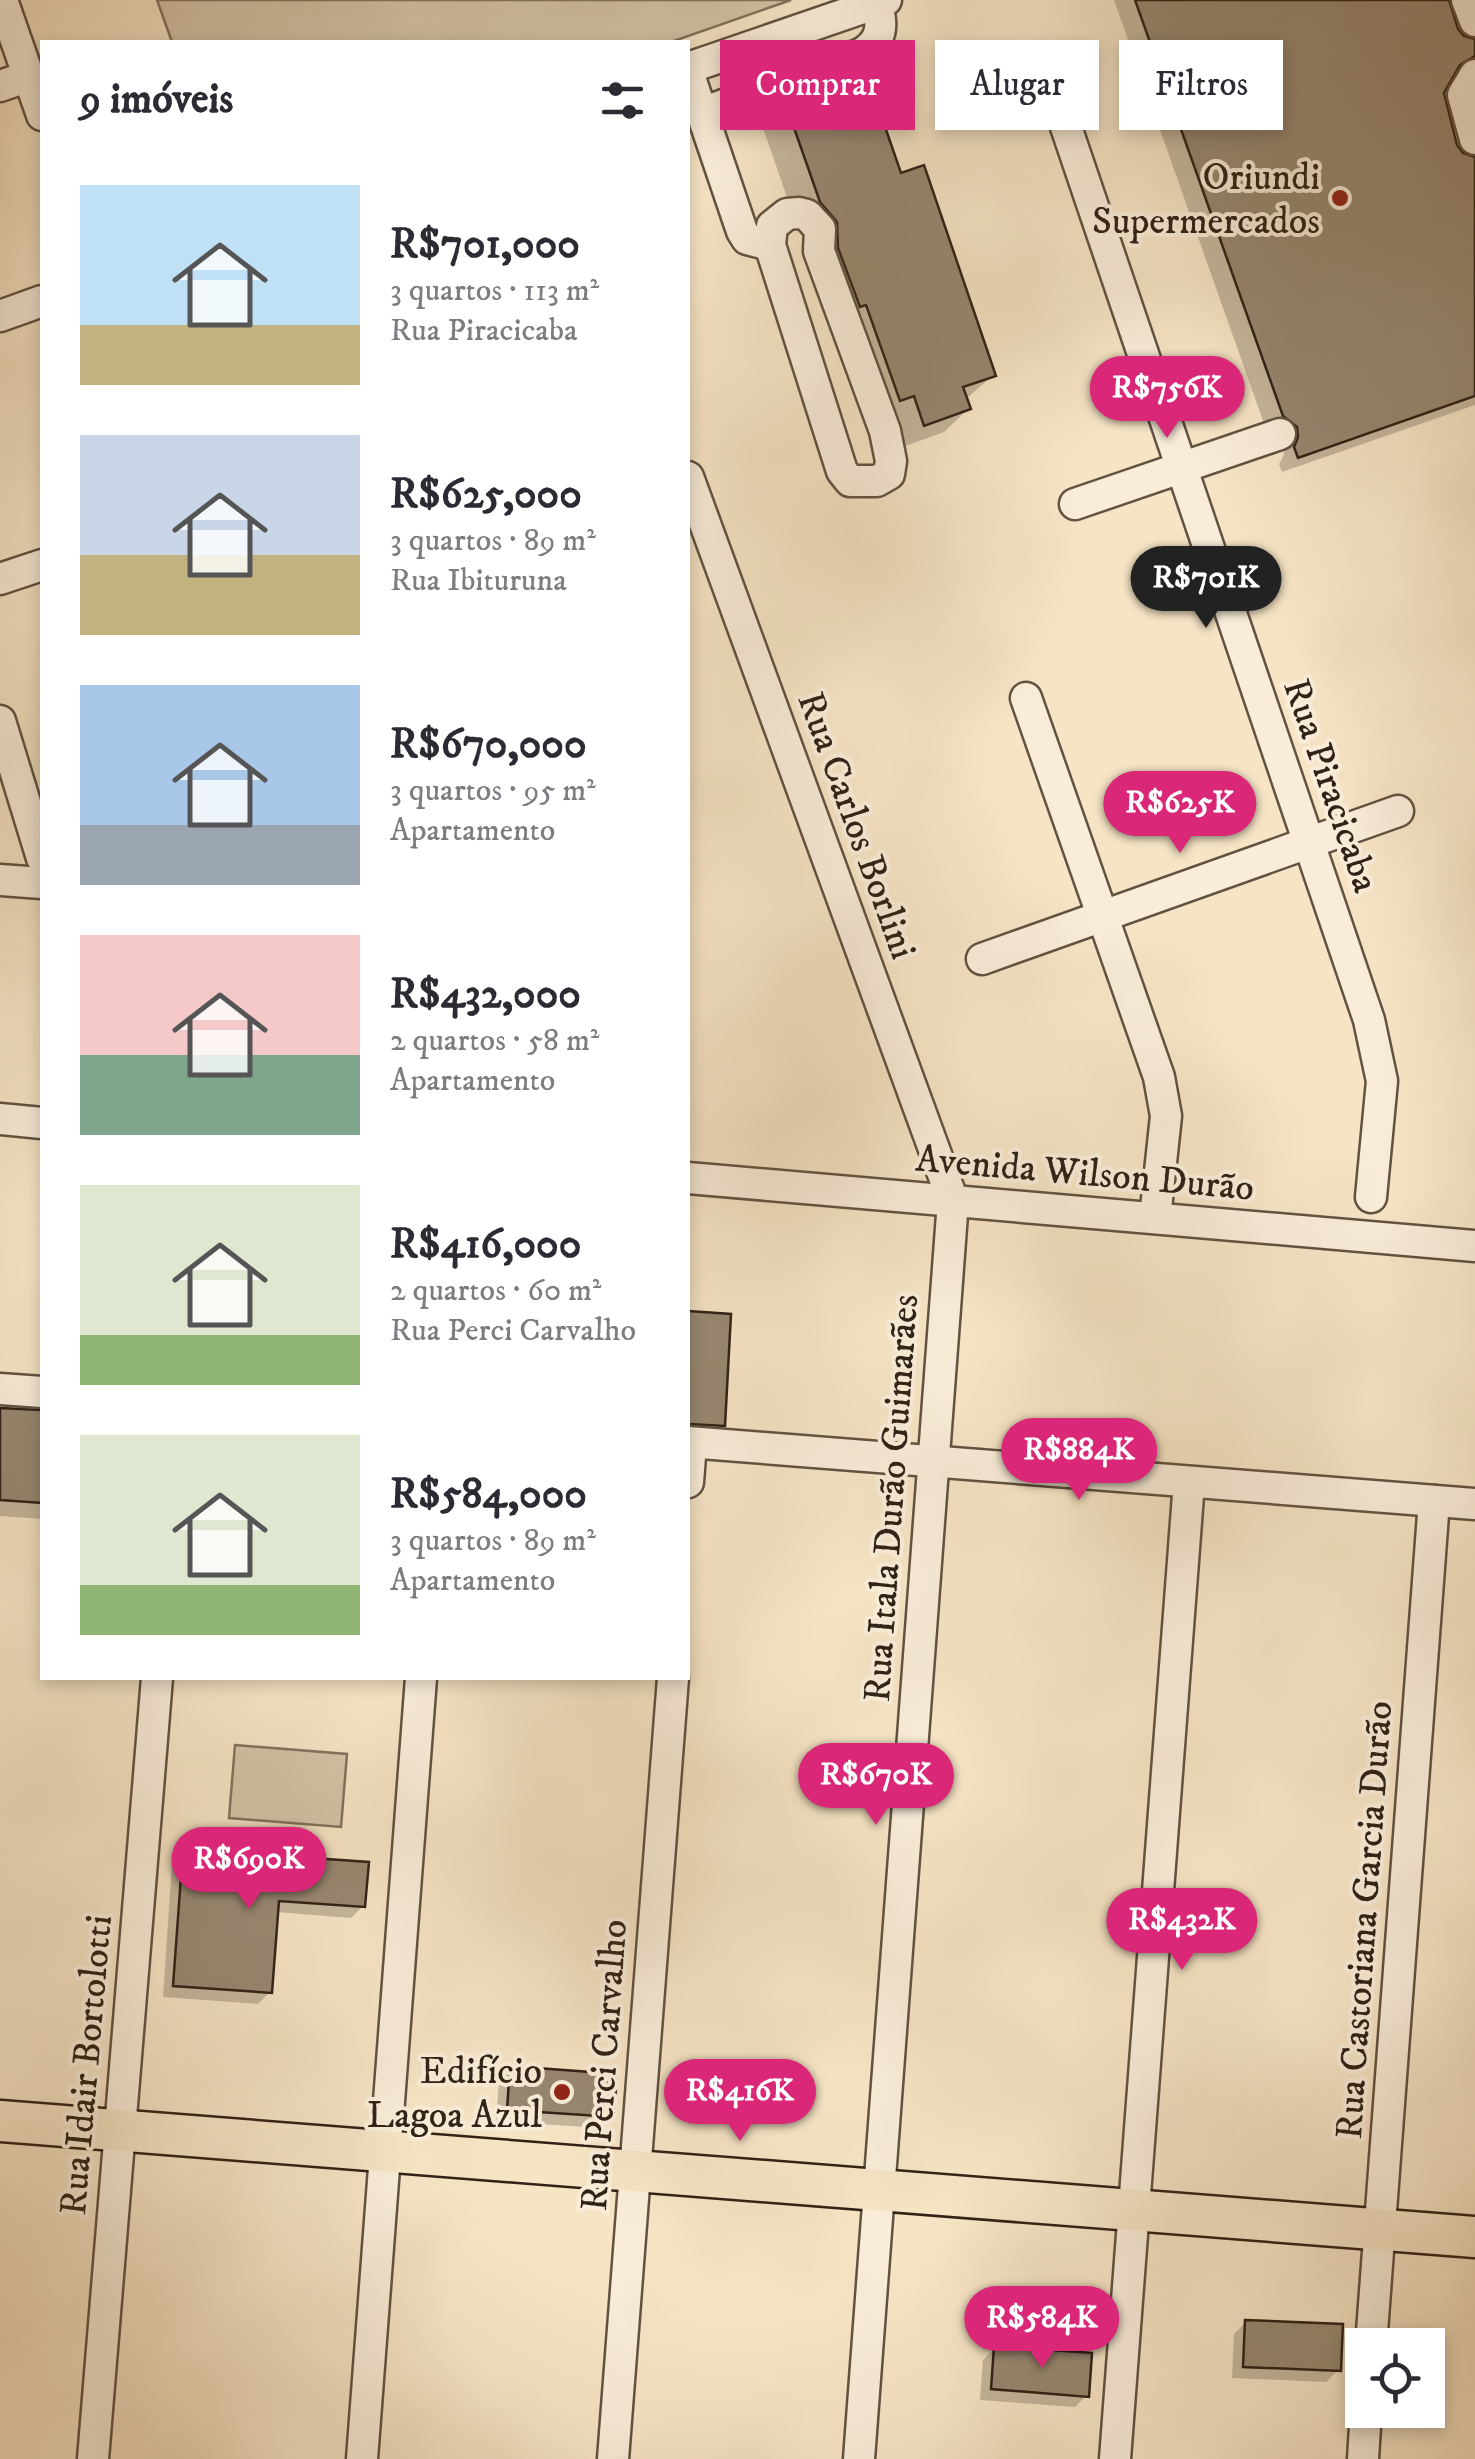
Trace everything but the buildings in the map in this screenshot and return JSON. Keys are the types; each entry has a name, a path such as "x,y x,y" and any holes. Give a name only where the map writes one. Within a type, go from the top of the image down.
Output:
{"main road":[{"path":"0,2122 119,2144 1379,2242 1475,2262"},
{"path":"0,2149 119,2144"},
{"path":"1379,2242 1475,2237"}],"street":[{"path":"2,0 40,109"},
{"path":"1468,0 1475,21"},
{"path":"690,69 881,2 880,34 874,46 702,113"},
{"path":"1474,134 1463,94 1475,74"},
{"path":"0,86 29,76"},
{"path":"690,76 747,238 772,250 782,262 808,262 819,250"},
{"name":"Rua Piracicaba","path":"1068,130 1370,1020 1382,1082 1371,1197"},
{"path":"787,214 807,215 820,229 819,250 885,432 891,461 889,474 877,481 850,482 842,471 772,250 772,226 787,214"},
{"path":"0,316 40,301"},
{"path":"1075,504 1280,434"},
{"name":"Rua Carlos Borlini","path":"690,483 953,1201"},
{"path":"0,579 40,566"},
{"path":"1026,698 1159,1077 1166,1116 1156,1218"},
{"path":"0,720 40,851"},
{"path":"982,960 1398,811"},
{"path":"0,880 40,883"},
{"path":"0,1119 40,1123"},
{"name":"Avenida Wilson Durão","path":"690,1178 1475,1246"},
{"name":"Rua Itala Durão Guimarães","path":"859,2459 953,1201"},
{"path":"0,1388 40,1392"},
{"path":"690,1443 1475,1504"},
{"path":"1116,2459 1190,1482"},
{"name":"Rua Castoriana Garcia Durão","path":"1372,2328 1434,1501"},
{"name":"Rua Idair Bortolotti","path":"93,2459 158,1680"},
{"path":"362,2459 421,1680"},
{"name":"Rua Perci Carvalho","path":"613,2459 673,1680"},
{"path":"1363,2459 1365,2428"}],"shaded area":[{"path":"157,0 791,0 677,40 171,40"},
{"path":"235,1745 347,1754 341,1827 229,1818"}],"place":[{"name":"Oriundi Supermercados","path":"1340,198"},
{"name":"Edifício Lagoa Azul","path":"562,2092"}]}
